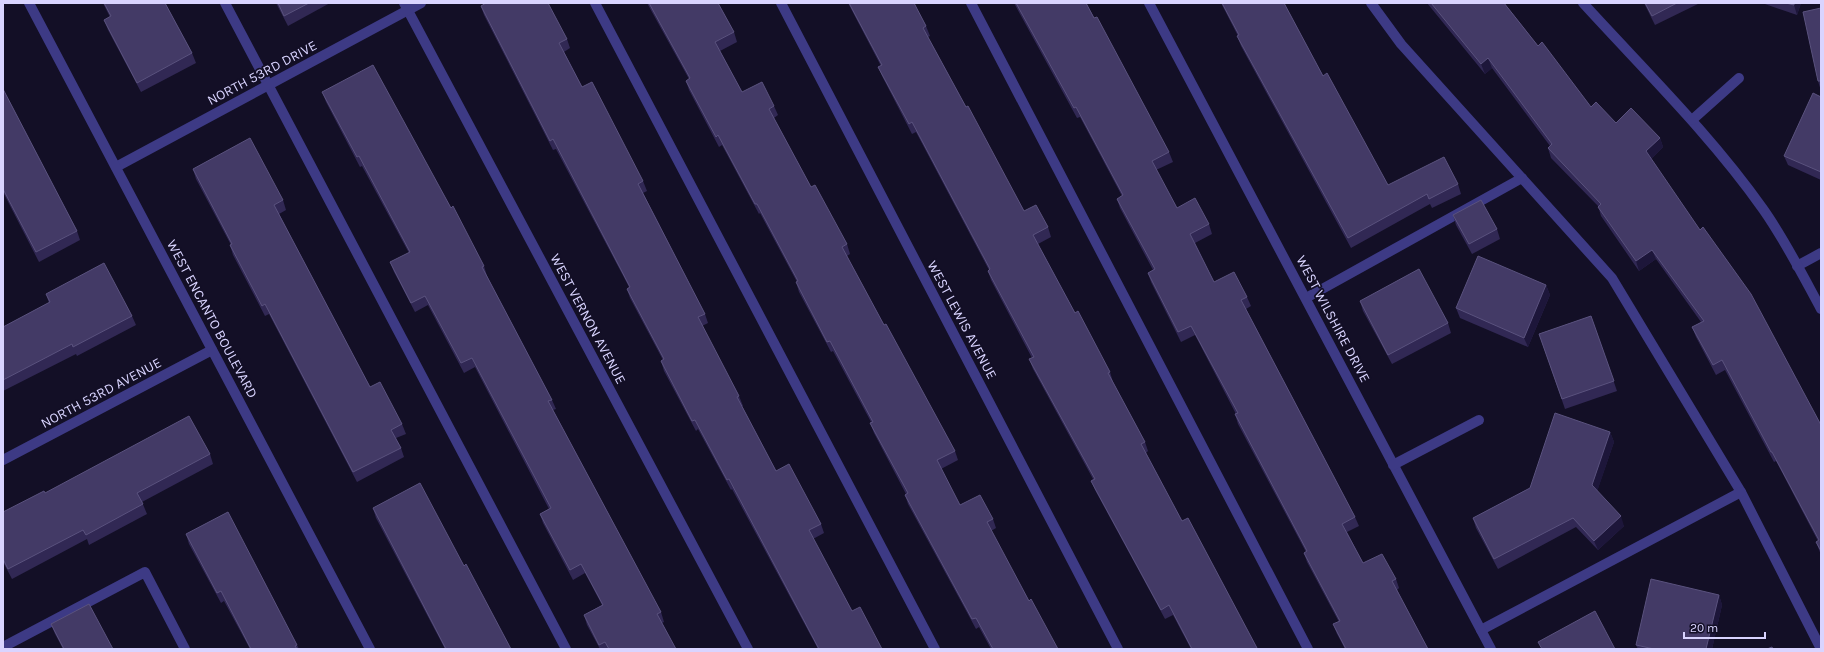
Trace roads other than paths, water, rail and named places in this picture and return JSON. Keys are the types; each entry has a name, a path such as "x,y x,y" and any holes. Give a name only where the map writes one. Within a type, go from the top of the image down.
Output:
{"street":[{"name":"WEST ENCANTO BOULEVARD","path":"29,3 370,649"},
{"path":"225,3 566,649"},
{"name":"NORTH 53RD DRIVE","path":"116,167 268,85 406,6 421,3"},
{"path":"595,3 935,649"},
{"name":"WEST LEWIS AVENUE","path":"781,3 1118,649"},
{"path":"971,3 1308,649"},
{"name":"WEST WILSHIRE DRIVE","path":"1148,3 1306,298 1491,649"},
{"path":"1371,3 1401,44 1612,278 1741,492 1821,649"},
{"path":"1583,3 1640,66 1692,120 1763,209 1821,309"},
{"name":"WEST VERNON AVENUE","path":"406,6 748,649"},
{"path":"1692,120 1739,78"},
{"path":"1306,298 1522,178"},
{"path":"1797,266 1821,253"},
{"name":"NORTH 53RD AVENUE","path":"3,460 212,350"},
{"path":"1393,464 1479,420"},
{"path":"1481,630 1741,492"},
{"path":"3,647 144,572 185,649"}]}
